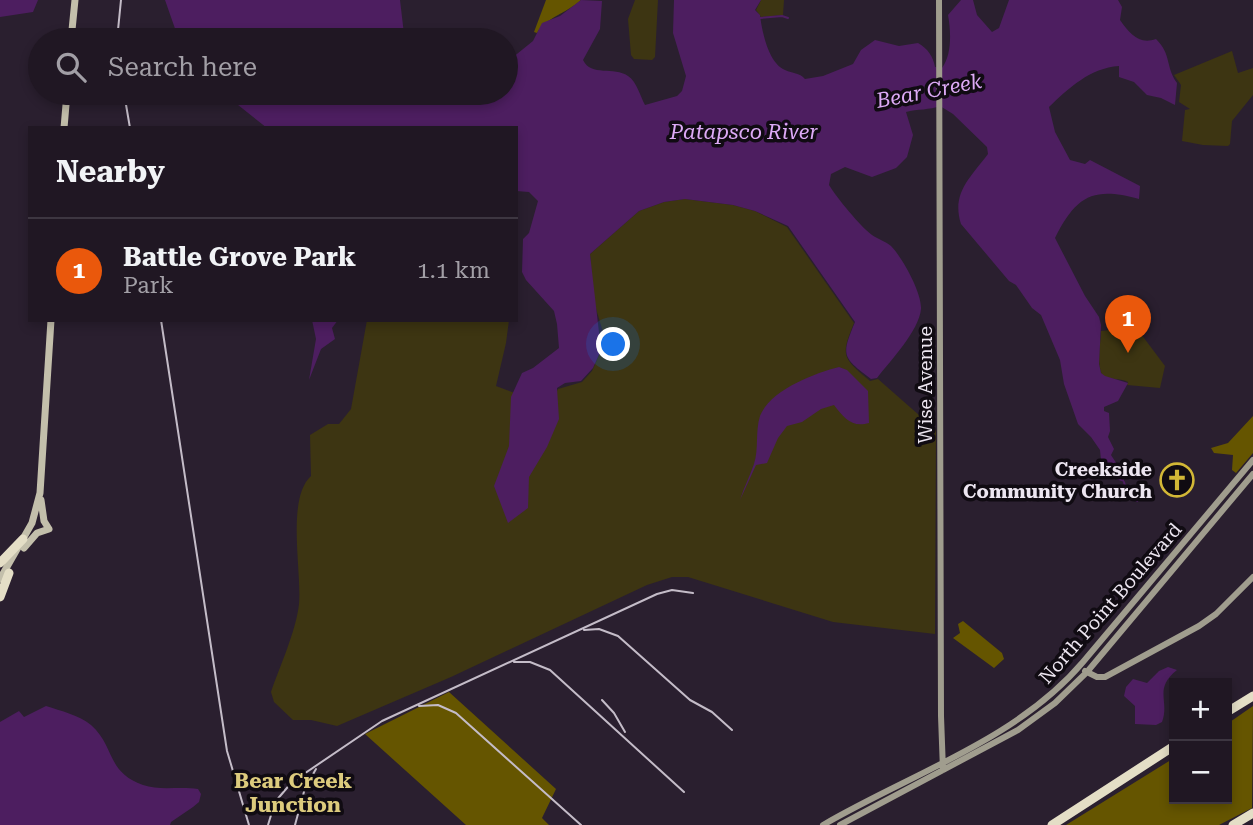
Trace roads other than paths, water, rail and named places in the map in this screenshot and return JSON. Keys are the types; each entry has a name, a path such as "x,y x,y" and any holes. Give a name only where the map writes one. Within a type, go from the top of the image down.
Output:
{"highway":[{"path":"0,563 24,544"},
{"path":"0,597 9,573"},
{"path":"1232,709 1253,696"},
{"path":"1052,825 1169,749"},
{"path":"1233,825 1253,814"}],"main road":[{"path":"72,28 75,0"},
{"name":"Wise Avenue","path":"939,0 943,770"},
{"path":"64,126 66,105"},
{"path":"0,582 24,544 37,533 49,529 43,516 40,493 51,322"},
{"name":"North Point Boulevard","path":"827,824 1035,708 1079,667 1253,460"},
{"name":"North Point Boulevard","path":"840,825 1034,720 1063,696 1087,672 1253,474"},
{"path":"0,582 9,573 24,544 40,493"},
{"path":"1079,667 1097,677 1105,677 1216,614 1253,577"},
{"path":"941,737 944,752 949,755 958,753"},
{"path":"854,817 861,810 862,804"}],"water":[{"path":"0,0 38,0 33,12 0,17"},
{"path":"165,0 400,0 403,28 175,28"},
{"name":"Patapsco River","path":"581,0 602,1 600,29 583,60 591,68 628,76 636,85 645,105 677,96 682,91 686,76 673,33 674,0 761,0 755,10 760,15 770,54 779,66 805,79 823,76 853,64 861,50 875,40 899,46 918,43 930,53 935,67 942,68 949,50 948,15 961,0 973,0 977,15 992,32 999,28 1009,0 1118,0 1122,7 1120,20 1127,30 1145,41 1156,39 1164,50 1177,83 1175,105 1147,95 1134,82 1119,77 1119,66 1089,75 1049,107 1055,132 1070,160 1085,164 1090,160 1140,186 1139,199 1109,194 1088,198 1071,212 1055,238 1099,317 1101,373 1128,383 1118,401 1104,407 1104,411 1109,413 1108,437 1114,449 1111,455 1124,475 1124,482 1116,479 1113,467 1101,460 1100,450 1078,424 1064,384 1060,360 1041,315 1032,308 1016,285 1009,281 961,224 961,194 969,178 988,154 987,147 953,114 940,106 906,112 913,135 907,157 896,168 872,177 845,167 831,174 829,185 849,212 872,235 891,246 900,258 911,276 920,302 921,309 915,327 877,378 871,379 854,366 847,355 846,349 855,322 788,226 755,211 733,205 685,199 664,202 639,211 590,254 601,350 593,368 581,381 565,383 557,388 559,419 547,447 529,477 528,508 508,523 494,486 509,446 511,397 522,373 559,348 554,311 522,272 523,239 529,233 538,201 529,192 518,191 518,126 264,126 238,105 518,105 518,53 533,41 542,23 560,16"},
{"path":"312,322 336,322 332,328 335,339 321,349 309,380 316,339"},
{"path":"839,367 847,370 868,391 869,423 853,423 834,405 821,409 802,422 787,426 778,438 767,463 756,465 740,500 754,464 760,416 765,407 794,384"},
{"path":"1168,667 1177,670 1164,689 1162,722 1156,725 1135,724 1135,706 1124,696 1126,687 1133,679 1147,683 1159,671"},
{"path":"46,706 91,725 99,733 117,766 131,780 156,788 198,789 201,794 199,802 170,825 0,825 0,722 19,711 24,717"}],"waterway":[{"path":"760,18 788,18"},
{"path":"1124,482 1126,490 1137,501"}],"railway":[{"path":"118,28 121,0"},
{"path":"126,105 130,126"},
{"path":"161,322 227,751 249,825"},
{"path":"268,825 275,802 292,782 382,721 657,594 672,590 693,593"},
{"path":"584,630 599,629 618,636 690,700 712,712 732,730"},
{"path":"514,662 530,662 550,670 684,792"},
{"path":"602,700 614,713 625,732"},
{"path":"419,706 438,705 456,713 581,825"},
{"path":"295,825 305,788 316,769"}],"place":[{"name":"Battle Grove Park","path":"1128,353"},
{"name":"Creekside Community Church","path":"1177,480"}],"district":[{"name":"Bear Creek Junction","path":"293,793"}],"water label":[{"name":"Bear Creek","path":"929,91"}]}
